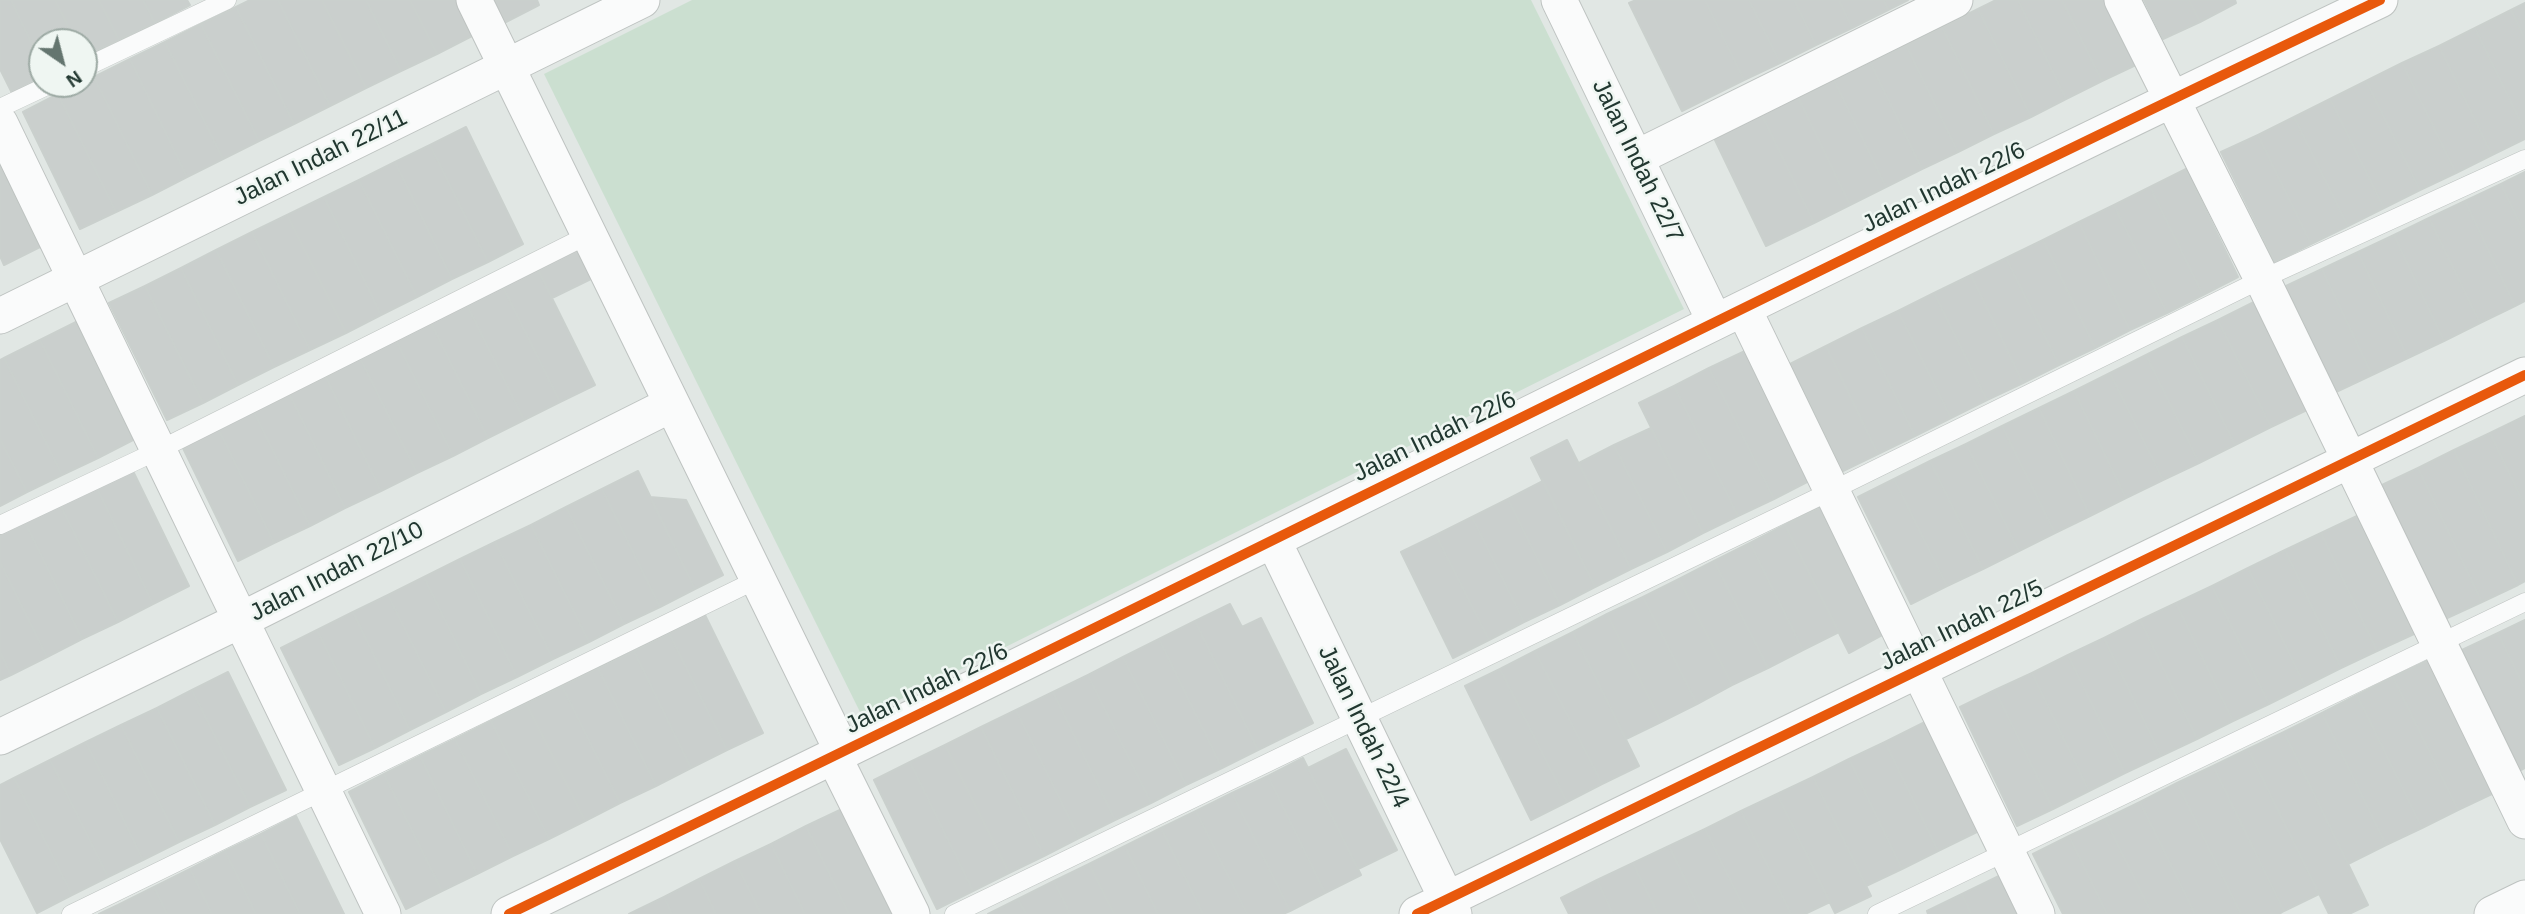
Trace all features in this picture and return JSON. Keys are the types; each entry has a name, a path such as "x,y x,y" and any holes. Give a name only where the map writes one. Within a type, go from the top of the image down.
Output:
{"street":[{"path":"474,0 758,579 912,914"},
{"name":"Jalan Indah 22/11","path":"0,316 642,0"},
{"name":"Jalan Indah 22/7","path":"1559,0 1636,158 1831,491 2037,914"},
{"path":"1636,158 1955,0"},
{"path":"2122,0 2262,279 2525,821"},
{"name":"Jalan Indah 22/6","path":"509,914 839,755 2172,99 2380,0"},
{"path":"0,123 383,914"},
{"name":"Jalan Indah 22/5","path":"1440,909 1919,670 2525,375"},
{"name":"Jalan Indah 22/10","path":"0,737 241,620 671,404"},
{"name":"Jalan Indah 22/4","path":"1273,540 1359,718 1440,909"},
{"path":"2492,914 2525,898"}],"lane":[{"path":"98,61 227,0"},
{"path":"0,108 28,95"},
{"path":"954,914 1831,491 2262,279 2525,159"},
{"path":"0,525 159,450 588,235"},
{"path":"71,914 758,579"},
{"path":"1877,914 2525,602"}],"green space":[{"path":"692,0 1531,0 1684,309 863,718 544,74"}],"building":[{"path":"0,0 11,0 28,36 28,85 12,93 0,69"},
{"path":"11,0 55,0 69,28 28,28 28,36"},
{"path":"55,0 99,0 119,40 98,50 98,28 69,28"},
{"path":"99,0 143,0 155,23 119,40"},
{"path":"143,0 187,0 190,5 155,23"},
{"path":"250,0 278,0 330,106 294,124 236,7"},
{"path":"278,0 322,0 366,88 330,106"},
{"path":"322,0 366,0 401,71 366,88"},
{"path":"366,0 410,0 437,54 401,71"},
{"path":"410,0 455,0 472,36 437,54"},
{"path":"492,0 537,0 539,5 504,23"},
{"path":"1636,0 1705,0 1744,80 1682,111 1629,3"},
{"path":"1705,0 1749,0 1780,63 1744,80"},
{"path":"1749,0 1794,0 1816,45 1780,63"},
{"path":"1794,0 1839,0 1852,28 1816,45"},
{"path":"1839,0 1884,0 1888,10 1852,28"},
{"path":"1884,0 1908,0 1888,10"},
{"path":"1996,0 2018,0 2066,99 2031,117 1978,9"},
{"path":"2018,0 2062,0 2102,81 2066,99"},
{"path":"2062,0 2107,0 2138,64 2102,81"},
{"path":"2144,0 2189,0 2200,22 2163,39"},
{"path":"2189,0 2235,0 2236,3 2200,22"},
{"path":"2525,3 2525,38 2511,10"},
{"path":"236,7 294,124 259,141 201,24"},
{"path":"1978,9 2031,117 1994,134 1942,27"},
{"path":"2511,10 2525,38 2525,131 2475,28"},
{"path":"201,24 259,141 223,159 165,42"},
{"path":"1942,27 1994,134 1958,152 1906,45"},
{"path":"2475,28 2525,131 2525,139 2492,155 2439,46"},
{"path":"165,42 223,159 187,177 130,59"},
{"path":"1906,45 1958,152 1922,169 1870,62"},
{"path":"2439,46 2492,155 2456,173 2402,63"},
{"path":"130,59 187,177 152,195 98,85 98,75"},
{"path":"1870,62 1922,169 1886,187 1834,80"},
{"path":"2402,63 2456,173 2420,190 2366,81"},
{"path":"1834,80 1886,187 1850,205 1798,97"},
{"path":"2366,81 2420,190 2384,208 2330,99"},
{"path":"98,85 152,195 116,212 60,98 98,98"},
{"path":"1798,97 1850,205 1814,223 1762,115"},
{"path":"50,98 60,98 116,212 80,229 23,112"},
{"path":"2330,99 2384,208 2348,226 2294,117"},
{"path":"1762,115 1814,223 1766,246 1714,138"},
{"path":"2294,117 2348,226 2311,244 2258,135"},
{"path":"466,127 523,244 488,262 430,145"},
{"path":"2258,135 2311,244 2275,262 2221,152"},
{"path":"430,145 488,262 452,279 395,162"},
{"path":"395,162 452,279 417,297 359,180"},
{"path":"0,166 40,247 4,265 0,256"},
{"path":"2186,169 2238,277 2203,295 2150,187"},
{"path":"2525,172 2525,234 2501,184"},
{"path":"359,180 417,297 381,315 324,197"},
{"path":"2501,184 2525,234 2525,301 2515,306 2465,201"},
{"path":"2150,187 2203,295 2167,313 2114,205"},
{"path":"324,197 381,315 346,333 287,215"},
{"path":"2465,201 2515,306 2480,323 2429,218"},
{"path":"2114,205 2167,313 2130,330 2079,222"},
{"path":"287,215 346,333 310,350 252,232"},
{"path":"2429,218 2480,323 2444,341 2394,235"},
{"path":"2079,222 2130,330 2095,348 2043,240"},
{"path":"252,232 310,350 274,367 216,250"},
{"path":"2394,235 2444,341 2408,358 2358,252"},
{"path":"2043,240 2095,348 2059,365 2006,258"},
{"path":"578,248 593,278 552,298 537,268"},
{"path":"216,250 274,367 238,385 181,268"},
{"path":"2358,252 2408,358 2372,375 2322,269"},
{"path":"2006,258 2059,365 2023,383 1971,275"},
{"path":"181,268 238,385 203,403 145,286"},
{"path":"537,268 595,385 560,402 502,285"},
{"path":"2322,269 2372,375 2336,392 2286,286"},
{"path":"1971,275 2023,383 1987,400 1934,293"},
{"path":"502,285 560,402 524,420 466,303"},
{"path":"145,286 203,403 167,420 109,303"},
{"path":"1934,293 1987,400 1951,418 1898,311"},
{"path":"2254,302 2307,410 2271,427 2218,320"},
{"path":"466,303 524,420 488,438 430,321"},
{"path":"1898,311 1951,418 1915,436 1862,328"},
{"path":"2218,320 2271,427 2235,445 2182,337"},
{"path":"430,321 488,438 453,456 395,338"},
{"path":"76,322 133,440 98,458 40,340"},
{"path":"1862,328 1915,436 1878,454 1826,346"},
{"path":"2182,337 2235,445 2199,463 2146,355"},
{"path":"395,338 453,456 417,473 359,356"},
{"path":"40,340 98,458 62,475 4,358"},
{"path":"1826,346 1878,454 1843,471 1790,364"},
{"path":"1745,351 1809,481 1774,499 1709,368"},
{"path":"2146,355 2199,463 2163,480 2110,373"},
{"path":"359,356 417,473 381,491 324,373"},
{"path":"4,358 62,475 27,492 0,439 0,360"},
{"path":"1709,368 1774,499 1738,516 1674,386"},
{"path":"324,373 381,491 345,508 288,391"},
{"path":"2110,373 2163,480 2126,498 2074,391"},
{"path":"1674,386 1738,516 1703,533 1639,403"},
{"path":"288,391 345,508 310,526 252,408"},
{"path":"2074,391 2126,498 2090,516 2039,408"},
{"path":"252,408 310,526 274,543 217,426"},
{"path":"2039,408 2090,516 2055,533 2002,426"},
{"path":"2525,416 2525,506 2490,433"},
{"path":"217,426 274,543 238,561 181,444"},
{"path":"2002,426 2055,533 2019,551 1966,444"},
{"path":"1651,428 1703,533 1667,552 1614,445"},
{"path":"2490,433 2525,506 2525,581 2518,585 2454,450"},
{"path":"0,439 27,492 0,506"},
{"path":"1567,440 1631,569 1595,587 1531,458"},
{"path":"1966,444 2019,551 1983,569 1930,461"},
{"path":"1614,445 1667,552 1631,569 1579,463"},
{"path":"2454,450 2518,585 2482,602 2418,468"},
{"path":"1930,461 1983,569 1947,586 1894,479"},
{"path":"2418,468 2482,602 2445,619 2382,485"},
{"path":"132,469 189,586 153,604 96,486"},
{"path":"638,471 695,589 660,607 602,489"},
{"path":"1894,479 1947,586 1911,604 1858,497"},
{"path":"1543,481 1595,587 1560,605 1508,499"},
{"path":"96,486 153,604 118,622 60,504"},
{"path":"602,489 660,607 624,624 566,507"},
{"path":"650,497 686,500 723,575 695,589"},
{"path":"1508,499 1560,605 1524,622 1472,517"},
{"path":"60,504 118,622 82,639 25,522"},
{"path":"566,507 624,624 589,642 531,525"},
{"path":"1820,507 1884,634 1849,653 1785,525"},
{"path":"2357,516 2414,634 2377,651 2321,533"},
{"path":"1472,517 1524,622 1489,640 1436,535"},
{"path":"25,522 82,639 47,657 0,562 0,534"},
{"path":"531,525 589,642 553,659 495,542"},
{"path":"1785,525 1839,632 1803,650 1750,543"},
{"path":"2321,533 2377,651 2341,668 2285,550"},
{"path":"1436,535 1489,640 1453,658 1401,552"},
{"path":"495,542 553,659 517,677 460,559"},
{"path":"1750,543 1803,650 1768,668 1714,561"},
{"path":"2285,550 2341,668 2305,686 2248,568"},
{"path":"460,559 517,677 481,694 424,577"},
{"path":"1714,561 1768,668 1732,685 1679,579"},
{"path":"0,562 47,657 11,675 0,652"},
{"path":"2248,568 2305,686 2269,704 2212,586"},
{"path":"424,577 481,694 446,712 388,595"},
{"path":"1679,579 1732,685 1697,704 1643,597"},
{"path":"2212,586 2269,704 2233,721 2176,603"},
{"path":"388,595 446,712 410,730 353,612"},
{"path":"1643,597 1697,704 1661,722 1607,614"},
{"path":"2176,603 2233,721 2197,739 2140,620"},
{"path":"1230,604 1242,627 1261,618 1313,723 1258,750 1195,621"},
{"path":"353,612 410,730 375,748 317,630"},
{"path":"1607,614 1661,722 1626,739 1573,632"},
{"path":"705,615 763,733 727,750 669,633"},
{"path":"2140,620 2197,739 2161,756 2104,638"},
{"path":"2525,620 2525,689 2498,633"},
{"path":"1195,621 1258,750 1222,768 1159,639"},
{"path":"317,630 375,748 339,765 281,648"},
{"path":"1573,632 1639,766 1602,784 1535,651"},
{"path":"669,633 727,750 691,768 634,651"},
{"path":"2498,633 2525,689 2525,768 2519,771 2462,650"},
{"path":"2104,638 2161,756 2125,773 2068,655"},
{"path":"1159,639 1222,768 1186,785 1123,657"},
{"path":"634,651 691,768 656,786 598,668"},
{"path":"1535,651 1602,784 1567,802 1500,669"},
{"path":"0,652 11,675 0,680"},
{"path":"2068,655 2125,773 2089,791 2032,673"},
{"path":"1123,657 1186,785 1151,803 1088,675"},
{"path":"2429,660 2494,793 2458,810 2393,677"},
{"path":"598,668 656,786 620,803 562,686"},
{"path":"1500,669 1567,802 1531,820 1465,686"},
{"path":"228,672 286,790 250,807 192,690"},
{"path":"2032,673 2089,791 2053,809 1995,690"},
{"path":"1088,675 1151,803 1115,820 1053,692"},
{"path":"2393,677 2458,810 2422,828 2357,695"},
{"path":"562,686 620,803 585,821 526,703"},
{"path":"192,690 250,807 215,825 157,708"},
{"path":"1995,690 2053,809 2017,826 1960,707"},
{"path":"1053,692 1115,820 1079,838 1016,710"},
{"path":"2357,695 2422,828 2386,845 2322,713"},
{"path":"526,703 585,821 549,839 491,721"},
{"path":"157,708 215,825 179,842 121,725"},
{"path":"1016,710 1079,838 1044,856 981,727"},
{"path":"2322,713 2386,845 2348,864 2284,732"},
{"path":"1931,719 1983,829 1938,851 1885,742"},
{"path":"491,721 549,839 513,856 455,739"},
{"path":"121,725 179,842 143,860 86,742"},
{"path":"981,727 1044,856 1009,873 945,745"},
{"path":"2284,732 2368,905 2349,914 2329,914 2248,749"},
{"path":"455,739 513,856 477,874 420,756"},
{"path":"86,742 143,860 108,877 50,760"},
{"path":"1885,742 1938,851 1902,869 1849,759"},
{"path":"945,745 1009,873 973,891 910,762"},
{"path":"1346,749 1397,850 1358,869 1308,768"},
{"path":"2248,749 2319,894 2284,911 2213,766"},
{"path":"420,756 477,874 442,891 384,774"},
{"path":"1303,758 1361,875 1325,893 1268,776"},
{"path":"1849,759 1902,869 1866,886 1813,777"},
{"path":"50,760 108,877 72,895 14,778"},
{"path":"910,762 973,891 937,909 874,780"},
{"path":"2213,766 2284,911 2279,914 2241,914 2177,783"},
{"path":"384,774 442,891 406,909 349,792"},
{"path":"1268,776 1325,893 1290,911 1232,793"},
{"path":"1813,777 1871,896 1835,913 1777,794"},
{"path":"14,778 72,895 37,913 0,839 0,785"},
{"path":"2177,783 2241,914 2195,914 2140,802"},
{"path":"1232,793 1290,911 1283,914 1247,914 1196,811"},
{"path":"1777,794 1830,902 1805,914 1791,914 1741,811"},
{"path":"2140,802 2195,914 2152,914 2105,819"},
{"path":"842,809 894,914 849,914 806,826"},
{"path":"1196,811 1247,914 1203,914 1161,828"},
{"path":"1741,811 1791,914 1747,914 1705,829"},
{"path":"296,816 344,914 300,914 261,834"},
{"path":"2105,819 2152,914 2107,914 2069,836"},
{"path":"806,826 849,914 805,914 771,844"},
{"path":"1161,828 1203,914 1158,914 1125,846"},
{"path":"1705,829 1747,914 1702,914 1669,846"},
{"path":"261,834 300,914 256,914 225,851"},
{"path":"2069,836 2107,914 2063,914 2033,854"},
{"path":"771,844 805,914 761,914 735,861"},
{"path":"1125,846 1158,914 1114,914 1089,864"},
{"path":"1669,846 1702,914 1658,914 1633,863"},
{"path":"225,851 256,914 212,914 190,869"},
{"path":"735,861 761,914 716,914 699,879"},
{"path":"1633,863 1658,914 1613,914 1597,880"},
{"path":"1089,864 1114,914 1070,914 1054,881"},
{"path":"190,869 212,914 167,914 154,887"},
{"path":"2001,875 2020,914 1971,914 1962,894"},
{"path":"699,879 716,914 672,914 664,897"},
{"path":"1597,880 1613,914 1569,914 1561,898"},
{"path":"1054,881 1070,914 1026,914 1018,899"},
{"path":"154,887 167,914 123,914 118,905"},
{"path":"1962,894 1971,914 1928,914 1927,911"},
{"path":"664,897 672,914 629,914"},
{"path":"1018,899 1026,914 988,914"},
{"path":"118,905 123,914 99,914"}],"cycle path":[{"path":"509,914 1911,226 2380,0"},
{"path":"1417,914 2525,375"}]}
